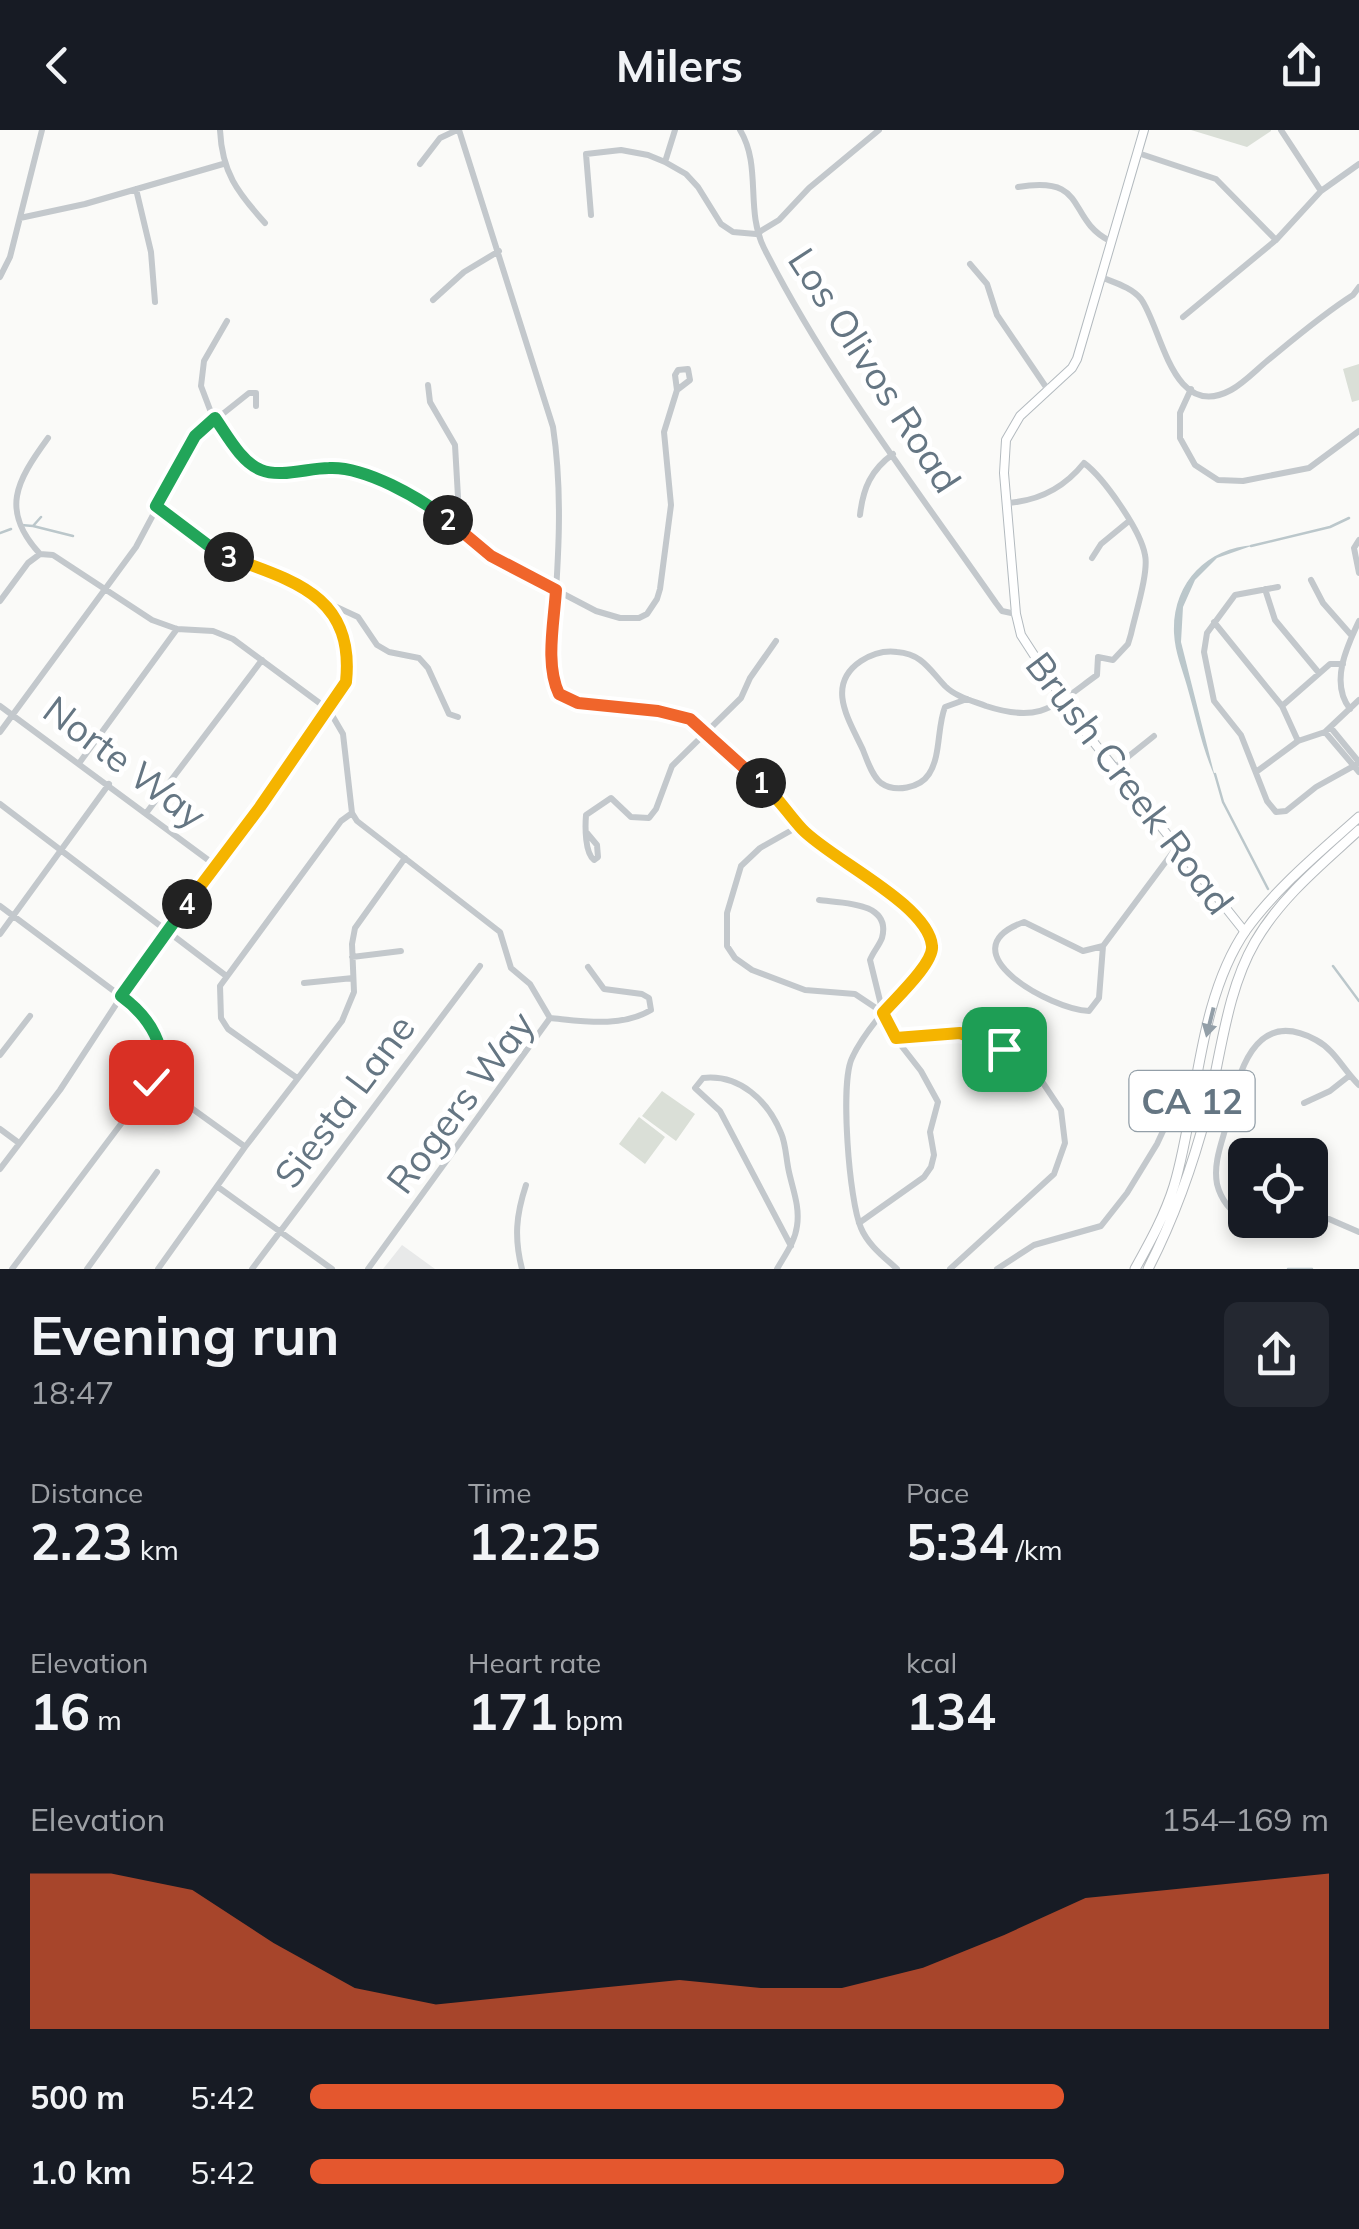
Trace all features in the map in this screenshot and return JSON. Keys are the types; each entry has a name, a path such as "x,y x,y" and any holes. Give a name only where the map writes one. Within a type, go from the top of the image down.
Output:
{"main road":[{"name":"CA 12","path":"1148,1269 1166,1234 1206,1114 1234,993 1255,942 1289,890 1359,817"},
{"name":"CA 12","path":"1135,1269 1174,1186 1223,978 1245,932 1266,906 1359,830"},
{"path":"1245,932 1255,942"}],"street":[{"path":"0,277 8,263 42,130"},
{"path":"220,130 224,164 248,204 265,223"},
{"path":"420,164 440,138 458,130 552,427 560,490 552,681 559,694 578,703 680,715 696,723 784,805 798,826 912,912 931,940 932,955 860,1044 847,1073 849,1154 859,1223 874,1247 897,1269"},
{"path":"665,162 674,130"},
{"name":"Los Olivos Road","path":"740,130 752,158 756,234 810,329 996,603 1002,611 1016,614"},
{"path":"591,214 586,154 621,150 665,162 686,174 721,224 733,232 756,234 779,220 809,188 880,130"},
{"name":"Brush Creek Road","path":"1144,130 1077,358 1072,368 1020,416 1008,433 1004,450 1016,614 1027,648 1062,700 1245,932"},
{"path":"1282,130 1321,191"},
{"path":"1138,153 1216,179 1276,240"},
{"path":"20,218 224,164"},
{"path":"1183,316 1276,240 1321,191 1359,164"},
{"path":"1018,187 1048,183 1062,188 1100,236 1110,241"},
{"path":"136,189 151,252 155,302"},
{"path":"433,300 464,272 499,251"},
{"path":"970,264 987,284 997,315 1048,390"},
{"path":"1100,276 1132,290 1143,301 1168,365 1191,389 1208,395 1233,389 1359,287"},
{"path":"227,321 207,354 201,373 204,396 215,418 255,468 274,473 327,468 354,470 396,488 443,516 491,556 596,611 620,618 639,618 652,608 660,589 670,516 664,432 677,390"},
{"path":"428,385 430,402 454,445 458,497 443,516"},
{"path":"1191,389 1180,413 1180,438 1195,465 1218,480 1243,481 1309,468 1359,431"},
{"path":"0,732 136,547 195,436 215,418 233,409 249,392 256,392 256,406"},
{"path":"48,438 17,483 12,498 17,530 40,554 64,559 152,620 233,638 329,710 342,734 352,812 357,821 500,932 511,968 530,984 550,1018"},
{"path":"860,515 868,480 892,454"},
{"path":"948,688 931,772 912,786 890,787 875,776 842,703 841,687 856,664 881,652 918,657 948,688 966,699 1026,715 1062,700 1097,675 1098,657 1113,660 1128,644 1146,557 1129,521 1094,470 1084,463 1043,496 1007,503"},
{"path":"156,506 217,552 301,584 325,602 358,617 377,644 388,652 419,658 428,668 449,714 458,717"},
{"path":"1092,558 1101,544 1129,521"},
{"path":"1359,540 1354,548 1359,573"},
{"path":"0,601 28,563 40,554"},
{"path":"1312,580 1322,603 1352,636"},
{"path":"1278,587 1235,596 1214,622 1204,652 1214,701 1241,735 1267,801 1280,813 1358,765 1328,730"},
{"path":"1266,588 1276,620 1318,672"},
{"path":"0,1169 60,1090 121,996 346,682 348,667 343,639 325,602"},
{"path":"1214,622 1282,706 1298,741"},
{"path":"1350,709 1342,699 1343,664 1359,622"},
{"path":"80,762 177,628"},
{"path":"587,833 586,815 611,798 631,817 649,818 672,766 741,698 776,640"},
{"path":"147,812 262,660"},
{"path":"1282,706 1318,672 1330,664 1343,664"},
{"path":"945,707 966,699"},
{"path":"1256,772 1298,741 1328,730 1359,700"},
{"name":"Norte Way","path":"0,706 215,864"},
{"path":"1114,768 1154,736"},
{"path":"0,934 109,784"},
{"path":"0,804 226,975"},
{"path":"298,1078 228,1028 220,1018 220,986 341,821 352,812"},
{"path":"798,826 760,848 741,866 726,914 727,946 735,958 752,970 805,990 854,994 883,1013"},
{"path":"1104,946 1083,951 1024,922 1005,928 994,952 1004,973 1072,1010 1090,1011 1099,998 1104,946 1176,848"},
{"path":"158,1269 351,1005 355,928 405,858"},
{"path":"819,900 870,908 878,916 882,938 870,960 883,1013 938,1102 930,1132 934,1155 931,1168 859,1223"},
{"path":"0,906 138,1009 153,1028 156,1076 166,1089 245,1147"},
{"path":"352,957 401,951"},
{"name":"Siesta Lane","path":"252,1269 480,966"},
{"name":"Rogers Way","path":"368,1269 550,1018 594,1023 642,1015 650,1010 649,998 604,989 588,967"},
{"path":"304,983 353,978"},
{"path":"0,1055 30,1016"},
{"path":"896,1038 952,1032 994,1043 1038,1077 1056,1098 1063,1121 1065,1143 1054,1174 950,1269"},
{"path":"1228,1204 1222,1198 1216,1169 1240,1069 1247,1055 1265,1038 1302,1034 1326,1046 1359,1085"},
{"path":"12,1269 156,1076"},
{"path":"1304,1102 1330,1092 1350,1076"},
{"path":"777,1269 791,1246 797,1227 798,1203 784,1154 784,1137 765,1102 750,1090 728,1080 703,1078 695,1088 720,1111 791,1246"},
{"path":"997,1269 1034,1245 1101,1226 1127,1193 1170,1116 1179,1106 1191,1104"},
{"path":"0,1129 19,1143"},
{"path":"87,1269 157,1172"},
{"path":"522,1269 515,1233 516,1214 526,1185"},
{"path":"218,1188 332,1269"},
{"path":"1328,1220 1359,1232"}],"shaded area":[{"path":"1191,130 1271,130 1271,131 1247,147"},
{"path":"1359,364 1359,400 1352,402 1343,369"},
{"path":"1254,545 1217,558 1195,580 1183,607 1181,642 1215,777 1177,654 1175,615 1186,584 1207,561 1221,553"},
{"path":"662,1091 695,1114 676,1141 642,1116"},
{"path":"639,1117 665,1137 645,1164 619,1144"},
{"path":"402,1245 435,1269 383,1269"}],"waterway":[{"path":"21,525 33,526 41,517"},
{"path":"1251,546 1330,527 1349,518"},
{"path":"33,526 73,536"},
{"path":"0,533 11,529"},
{"path":"1215,774 1223,802 1268,889"},
{"path":"1333,966 1359,1001"},
{"path":"1288,1269 1312,1269"}],"route":[{"path":"151,1082 158,1065 153,1028 121,996 340,695 348,667 335,616 320,597 301,584 217,552 156,506 195,436 215,418 255,468 274,473 338,468 367,475 443,516 491,556 556,590 552,681 559,694 578,703 658,711 696,723 784,805 798,826 900,901 926,931 932,955 883,1013 896,1038 952,1032 1004,1049"}]}
